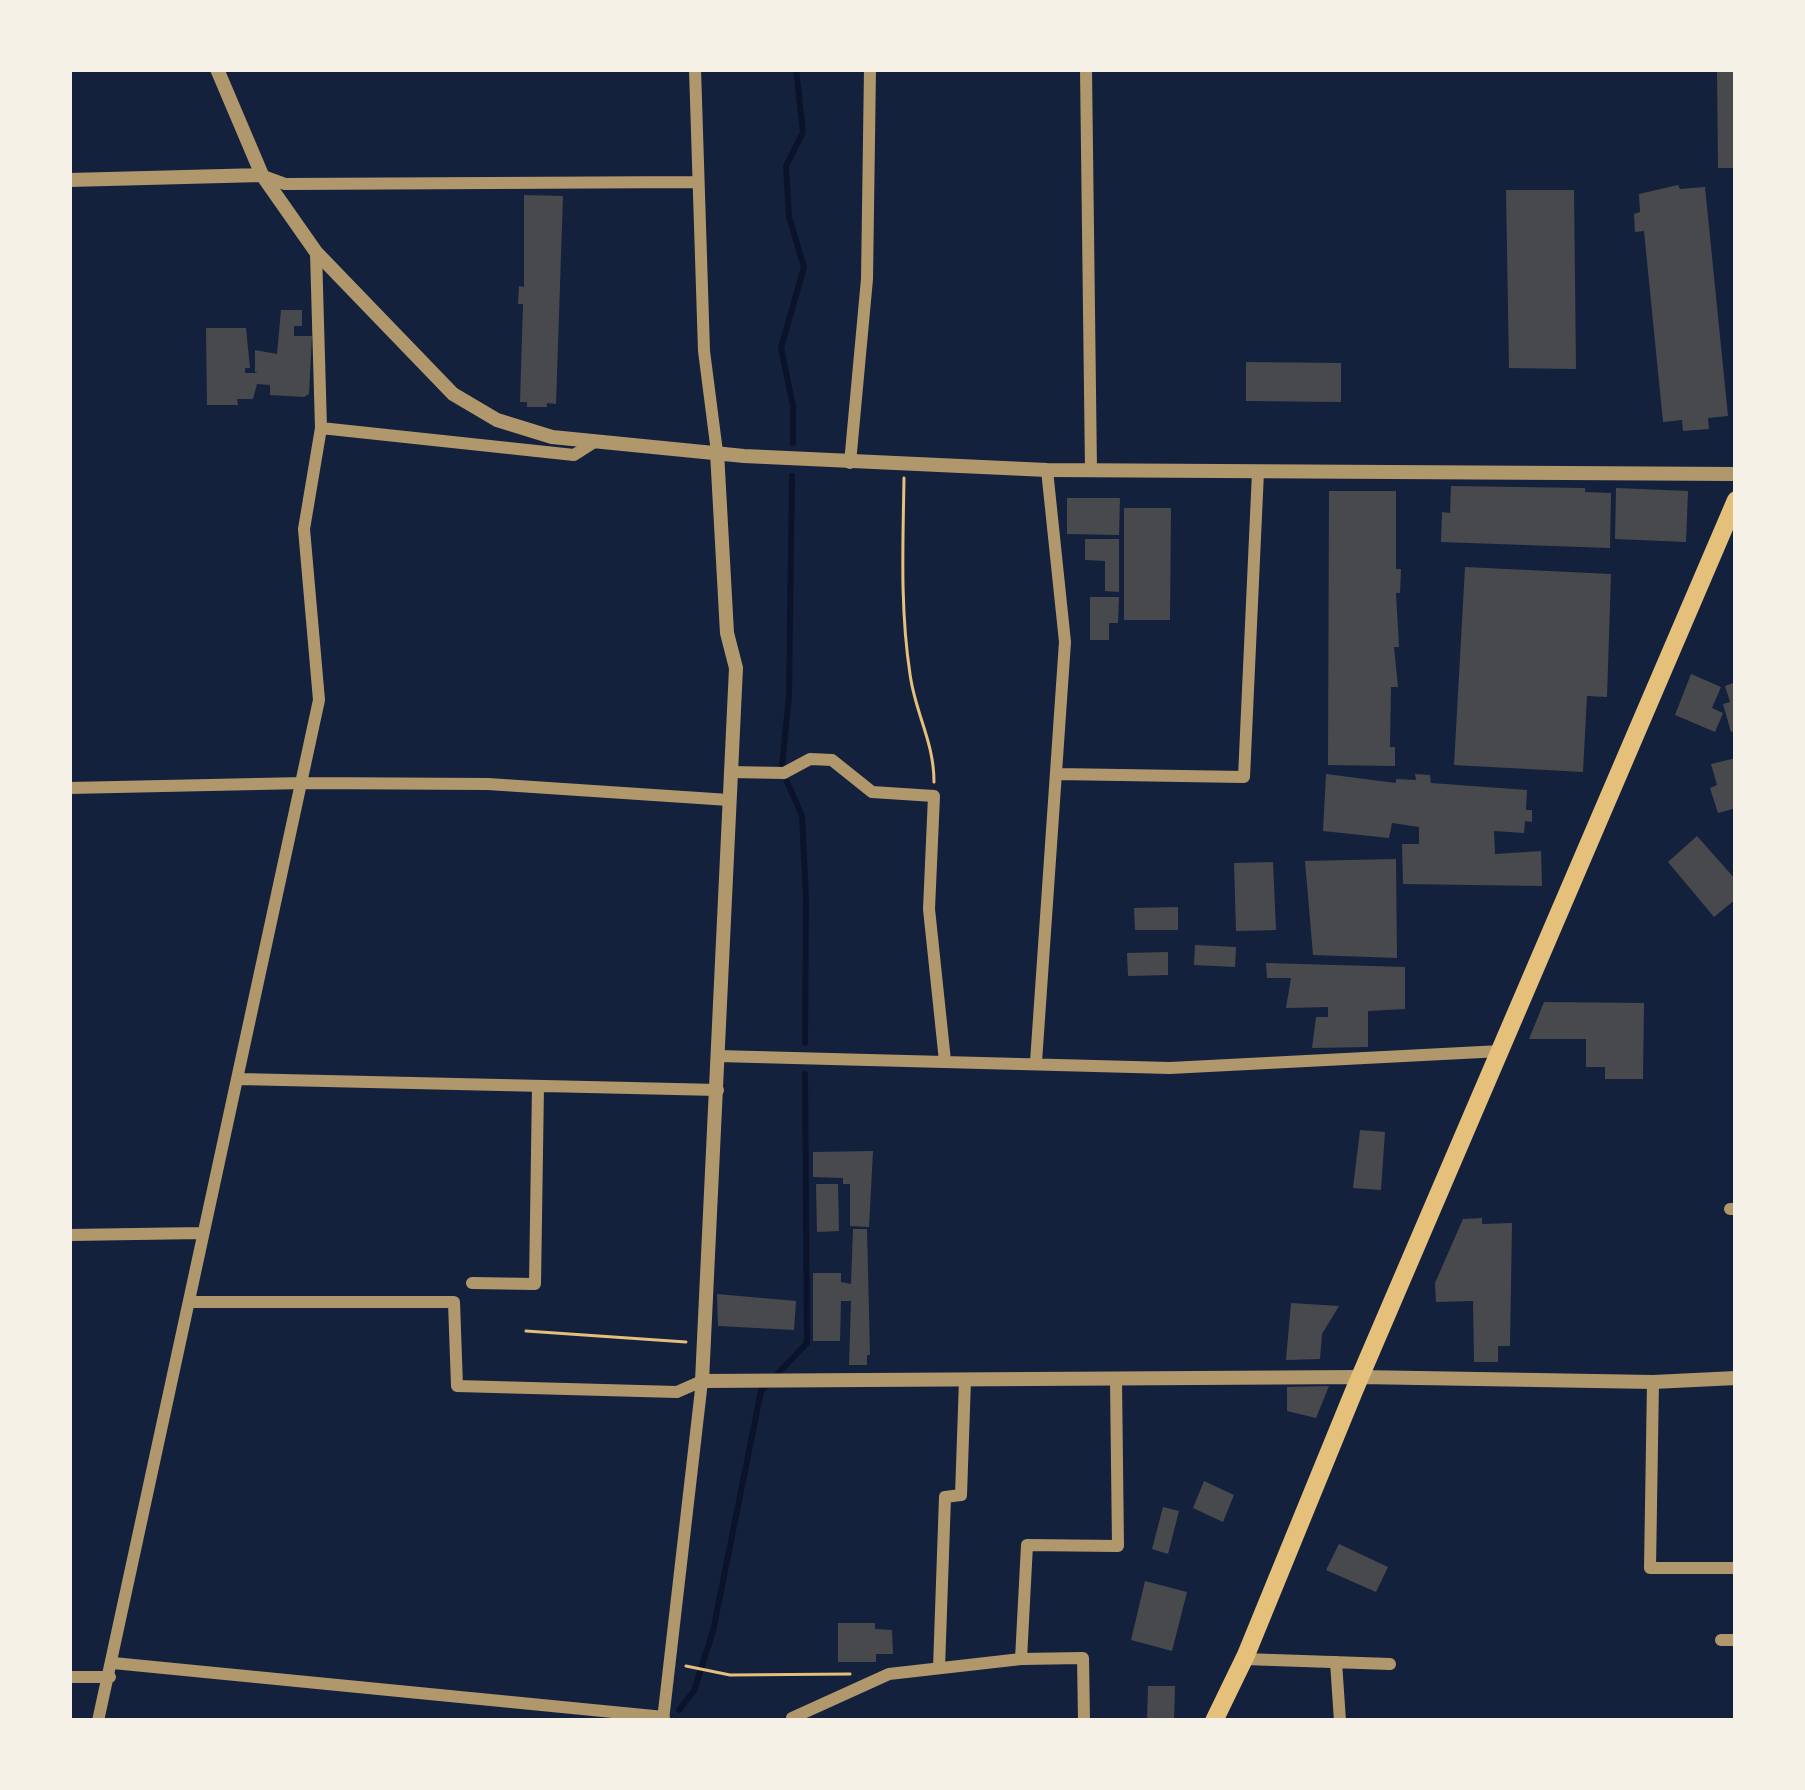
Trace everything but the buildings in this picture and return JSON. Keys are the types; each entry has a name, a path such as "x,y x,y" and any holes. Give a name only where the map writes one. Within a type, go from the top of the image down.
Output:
{"main road":[{"path":"1214,1721 1736,500"}],"street":[{"path":"217,69 262,176 316,252 453,394 497,420 552,437 850,463 1047,470 1736,474"},
{"path":"69,1677 111,1670 663,1719 702,1381 736,668 727,633 717,452 704,351 695,69"},
{"path":"850,463 867,279 870,69"},
{"path":"1086,69 1091,471"},
{"path":"69,180 262,176 284,184 697,182"},
{"path":"98,1721 319,700 304,529 321,428 316,252"},
{"path":"321,428 574,455 597,440"},
{"path":"1036,1062 1065,643 1047,470"},
{"path":"1058,774 1244,777 1258,472"},
{"path":"730,772 784,773 810,759 832,760 872,792 934,796 929,909 945,1060"},
{"path":"69,788 488,784 729,800"},
{"path":"718,1056 1170,1068 1501,1051"},
{"path":"238,1079 718,1090"},
{"path":"472,1283 535,1284 538,1086"},
{"path":"69,1235 203,1233"},
{"path":"188,1302 454,1302 458,1386 677,1393 702,1381 1360,1377 1653,1382 1736,1378"},
{"path":"939,1668 945,1497 961,1496 965,1380"},
{"path":"1022,1659 1027,1545 1118,1546 1116,1380"},
{"path":"1653,1382 1650,1568 1736,1568"},
{"path":"1720,1640 1736,1640"},
{"path":"792,1721 889,1674 1022,1659 1083,1658 1084,1721"},
{"path":"1244,1659 1390,1664"},
{"path":"1336,1662 1340,1721"}],"path":[{"path":"904,464 902,615 911,682 934,752 934,796"},
{"path":"526,1331 704,1343"},
{"path":"673,1663 730,1675 889,1674"}],"waterway":[{"path":"793,443 793,406 781,348 804,267 789,217 786,166 803,132 796,69"},
{"path":"782,766 789,696 792,476"},
{"path":"787,782 802,816 805,1043"},
{"path":"679,1710 694,1691 713,1631 761,1391 807,1343 805,1074"}]}
